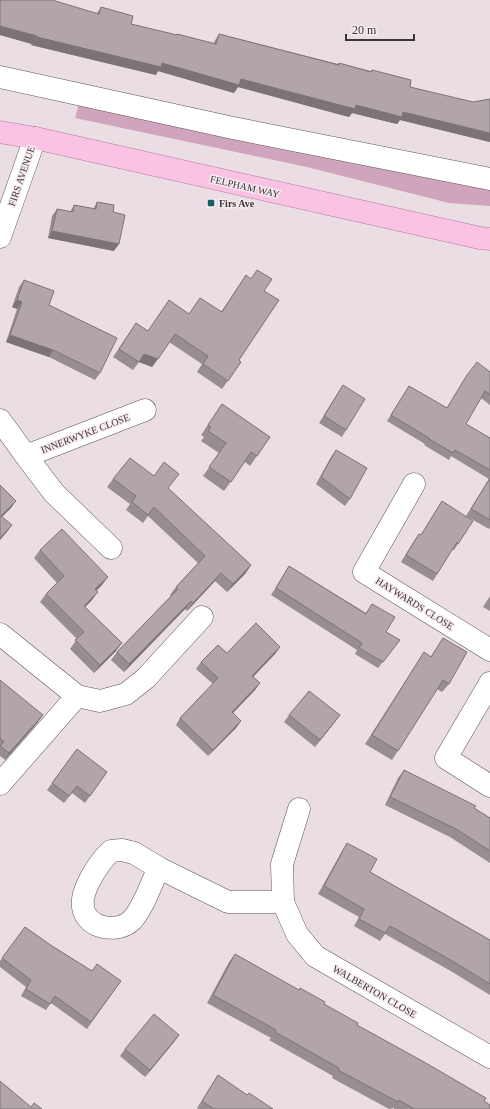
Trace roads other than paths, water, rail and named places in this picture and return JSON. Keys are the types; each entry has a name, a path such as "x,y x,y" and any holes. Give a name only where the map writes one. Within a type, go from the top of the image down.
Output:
{"main road":[{"name":"FELPHAM WAY","path":"0,132 35,138 384,217 490,239"}],"street":[{"path":"0,77 233,128 490,178"},
{"name":"FIRS AVENUE","path":"0,237 35,138"},
{"name":"INNERWYKE CLOSE","path":"26,456 145,410"},
{"name":"INNERWYKE CLOSE","path":"0,420 54,493 111,548"},
{"name":"HAYWARDS CLOSE","path":"414,484 364,572 490,650"},
{"path":"0,634 77,696 100,701 126,694 146,678 202,617"},
{"path":"490,683 446,758 490,786"},
{"path":"0,784 77,696"},
{"name":"WALBERTON CLOSE","path":"299,810 282,864 283,902 297,934 315,956 490,1057"},
{"path":"159,868 228,902 283,902"}],"place":[{"name":"Firs Ave","path":"211,203"}]}
